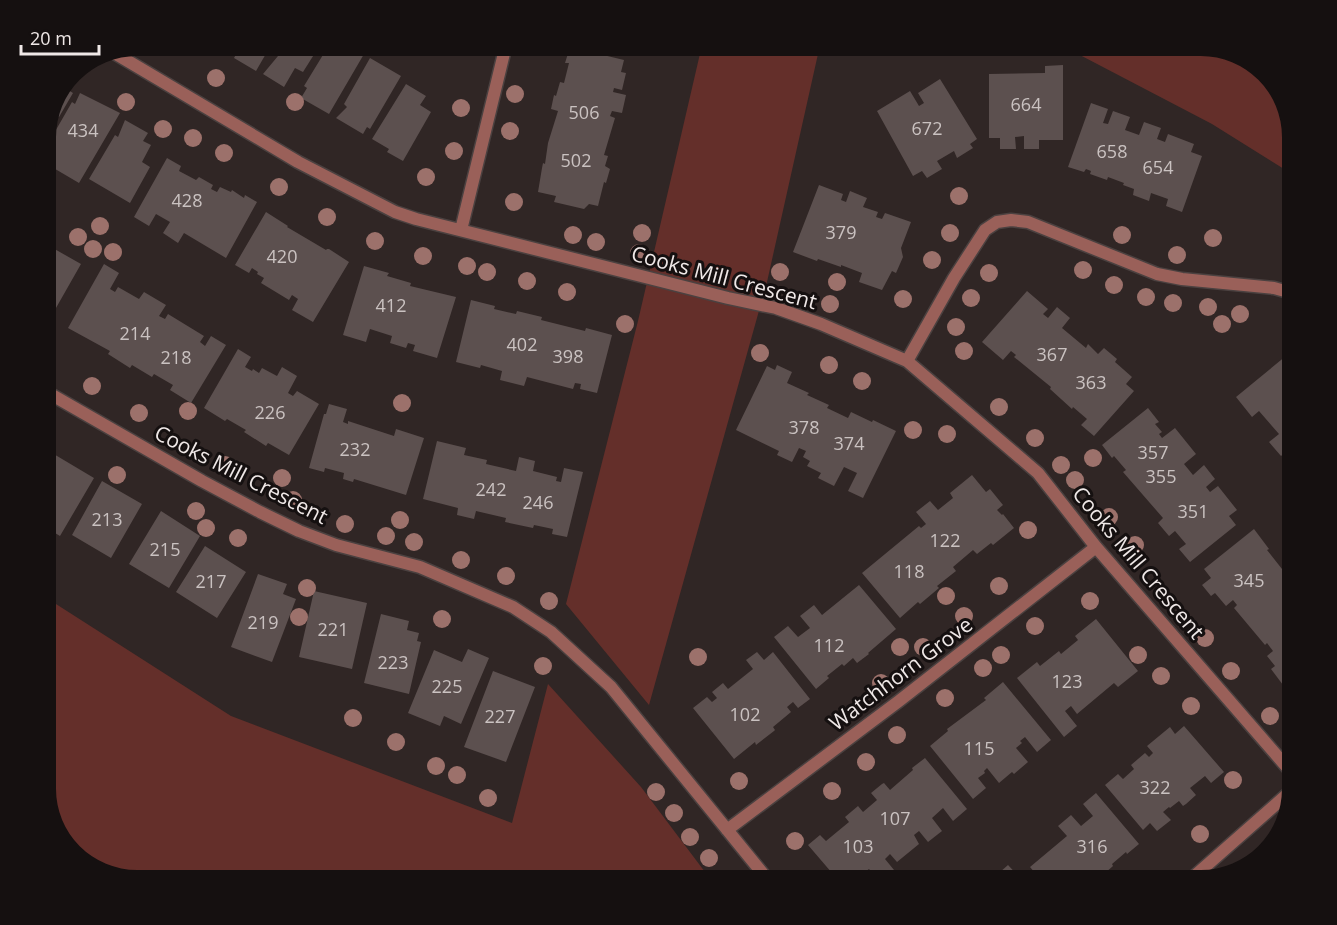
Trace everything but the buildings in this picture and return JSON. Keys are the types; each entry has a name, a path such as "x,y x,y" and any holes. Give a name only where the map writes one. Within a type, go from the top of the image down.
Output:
{"street":[{"path":"460,230 503,56"},
{"name":"Cooks Mill Crescent","path":"121,57 298,162 395,212 776,309 822,324 907,361 1038,473 1096,547 1282,761"},
{"path":"907,361 954,278 985,230 998,222 1011,220 1028,222 1157,274 1282,290"},
{"name":"Cooks Mill Crescent","path":"56,397 202,481 299,531 336,545 420,567 513,607 551,632 611,687 760,870"},
{"name":"Watchhorn Grove","path":"727,830 899,701 1096,547"},
{"path":"1201,870 1281,800"}],"shaded area":[{"path":"699,56 818,56 767,282 649,705 566,604 638,321"},
{"path":"1082,56 1216,57 1245,69 1261,83 1271,96 1279,116 1282,168 1212,124"},
{"path":"56,604 231,716 512,823 548,684 641,787 703,870 137,870 116,867 92,856 76,842 66,829 57,804"}]}
